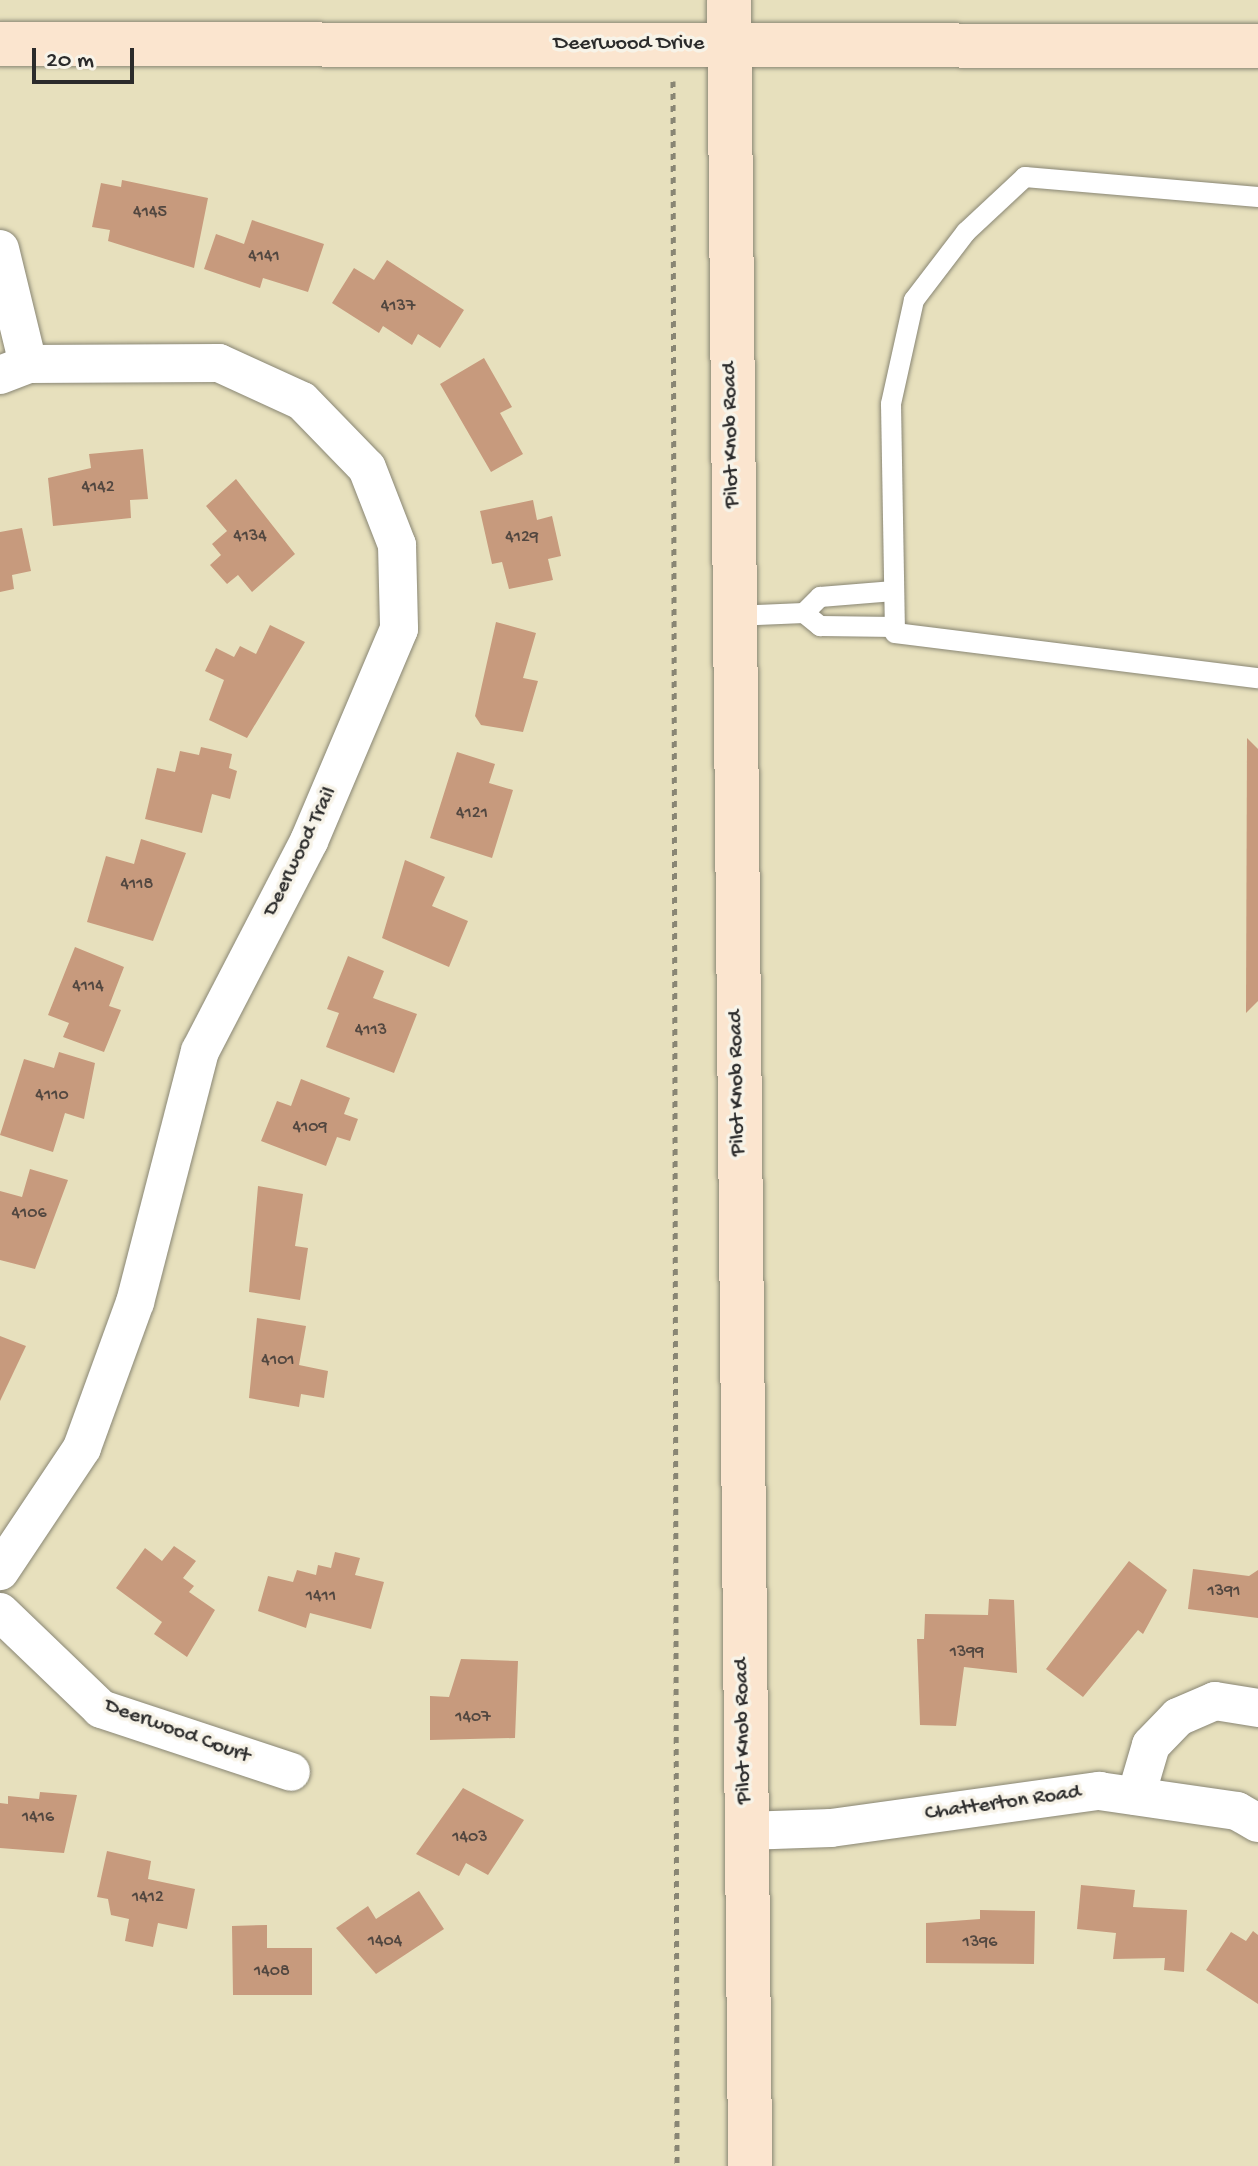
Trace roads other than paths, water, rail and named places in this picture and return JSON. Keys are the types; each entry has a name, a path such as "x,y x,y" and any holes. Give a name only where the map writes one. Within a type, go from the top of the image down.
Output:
{"main road":[{"name":"Pilot Knob Road","path":"729,0 750,2166"},
{"name":"Deerwood Drive","path":"0,44 1258,46"}],"street":[{"name":"Deerwood Trail","path":"0,249 14,370 219,363 302,401 367,468 397,545 399,629 309,841 200,1051 135,1302 82,1448 0,1571"},
{"name":"Deerwood Court","path":"0,1612 101,1709 291,1772"},
{"path":"1136,1796 1151,1745 1178,1717 1215,1701 1258,1708"},
{"name":"Chatterton Road","path":"745,1831 831,1828 1099,1791 1237,1811 1258,1823"}],"lane":[{"path":"895,627 891,404 914,300 966,232 1025,177 1258,197"},
{"path":"804,613 820,597 894,591"},
{"path":"734,616 804,613 820,626 895,627 1033,654 1258,678"}]}
